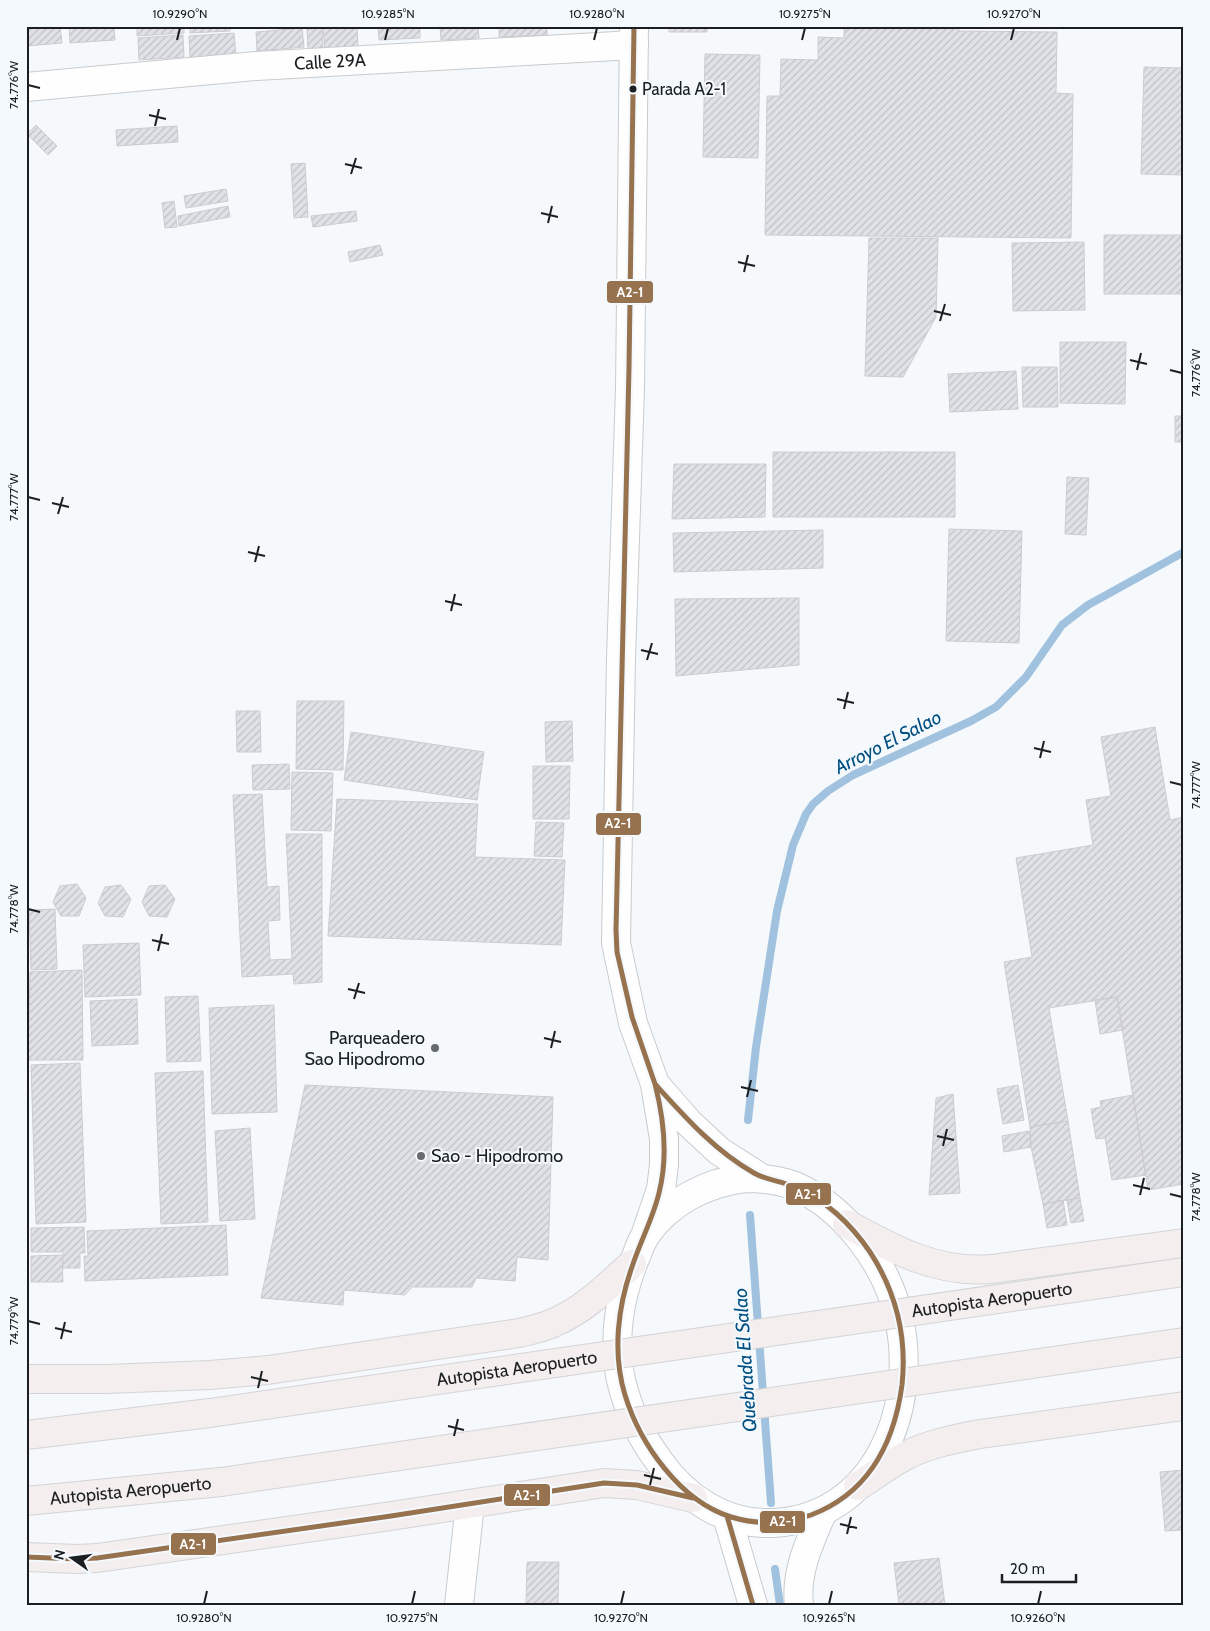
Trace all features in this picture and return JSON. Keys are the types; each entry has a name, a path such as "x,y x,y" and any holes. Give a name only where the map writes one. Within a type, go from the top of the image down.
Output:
{"highway":[{"path":"847,1224 888,1246 918,1259 944,1266 973,1270 1184,1243"},
{"path":"26,1378 106,1379 235,1373 295,1367 502,1336 538,1328 565,1317 594,1298 632,1264"},
{"name":"Autopista Aeropuerto","path":"26,1435 210,1413 1184,1272"},
{"name":"Autopista Aeropuerto","path":"26,1501 221,1482 1184,1342"},
{"path":"858,1486 903,1457 917,1450 949,1440 1184,1406"},
{"path":"26,1557 97,1558 604,1483 637,1484 693,1498"}],"street":[{"name":"Calle 29A","path":"26,87 256,66 634,36"},
{"path":"634,36 630,389 619,745 616,943 633,1023 655,1084 664,1139 664,1165 661,1189 654,1213 626,1282 618,1331 618,1363 634,1421 652,1452 672,1480 693,1498 727,1516 742,1520 772,1523 805,1518 823,1511 847,1496 875,1465 889,1441 898,1412 904,1368 903,1339 893,1297 868,1250 847,1224 822,1202 794,1186 761,1178 728,1180 698,1191 665,1214 645,1236"},
{"path":"655,1084 689,1123 720,1151 761,1178"},
{"path":"459,1605 470,1504"},
{"path":"799,1605 798,1595 805,1553 823,1511"},
{"path":"727,1516 753,1605"}],"building":[{"path":"26,26 60,26 62,43 26,46"},
{"path":"69,26 114,26 115,40 70,43"},
{"path":"137,26 184,26 184,33 137,36"},
{"path":"190,26 230,26 230,31 190,33"},
{"path":"323,26 357,26 358,47 325,50"},
{"path":"378,26 420,26 420,38 379,40"},
{"path":"440,26 478,26 479,38 441,40"},
{"path":"499,26 547,26 547,35 499,37"},
{"path":"669,26 707,26 707,32 669,32"},
{"path":"844,26 959,26 959,31 1057,32 1056,93 1073,94 1071,238 765,235 767,96 780,96 781,59 818,60 818,37 844,38"},
{"path":"302,28 304,47 257,51 256,32"},
{"path":"322,28 323,48 308,49 307,29"},
{"path":"234,33 236,55 190,58 189,36"},
{"path":"183,35 184,57 139,60 138,38"},
{"path":"705,54 760,55 758,158 703,157"},
{"path":"1144,67 1183,68 1184,175 1141,174"},
{"path":"36,125 57,146 48,155 27,134"},
{"path":"177,126 178,142 117,146 116,130"},
{"path":"305,163 308,217 294,218 291,164"},
{"path":"226,189 228,201 186,208 184,196"},
{"path":"174,201 177,227 165,228 162,203"},
{"path":"228,206 230,217 179,226 178,216"},
{"path":"356,211 357,221 313,227 311,216"},
{"path":"1104,235 1184,235 1184,294 1104,294"},
{"path":"869,238 938,238 936,317 903,377 865,376"},
{"path":"1084,242 1085,310 1013,311 1012,243"},
{"path":"380,245 383,255 350,262 348,252"},
{"path":"1060,342 1126,342 1125,404 1060,403"},
{"path":"1022,367 1057,367 1058,407 1023,407"},
{"path":"1016,371 1018,409 950,412 948,374"},
{"path":"1175,416 1184,416 1184,442 1175,442"},
{"path":"773,452 955,452 955,517 773,517"},
{"path":"674,464 766,464 765,517 672,519"},
{"path":"1067,477 1089,478 1086,535 1065,534"},
{"path":"949,529 1022,531 1019,643 946,641"},
{"path":"823,530 823,568 674,572 673,533"},
{"path":"799,598 799,665 676,676 675,599"},
{"path":"297,701 344,701 343,770 296,769"},
{"path":"236,711 260,711 261,752 237,752"},
{"path":"572,721 573,761 546,762 545,722"},
{"path":"1155,727 1170,820 1184,817 1184,1184 1148,1190 1117,997 1049,1008 1068,1121 1030,1127 1004,962 1032,957 1016,858 1093,845 1086,800 1111,796 1101,737"},
{"path":"351,732 484,752 477,800 344,780"},
{"path":"289,764 290,789 253,790 252,765"},
{"path":"533,766 570,766 569,819 533,819"},
{"path":"292,772 333,773 331,831 291,830"},
{"path":"262,794 267,887 279,886 280,920 268,921 270,960 292,959 286,834 322,834 322,982 294,984 293,974 242,977 233,795"},
{"path":"337,799 478,804 475,857 565,860 561,945 328,936"},
{"path":"536,822 564,823 562,857 534,856"},
{"path":"77,884 86,898 79,916 61,916 53,902 60,886"},
{"path":"121,885 131,899 123,917 105,916 98,903 105,887"},
{"path":"165,885 175,899 167,917 149,916 142,902 149,886"},
{"path":"55,909 57,969 31,970 29,910"},
{"path":"139,943 141,995 85,997 83,945"},
{"path":"82,970 83,1060 28,1060 30,972"},
{"path":"198,996 201,1061 167,1062 165,997"},
{"path":"1117,997 1123,1030 1100,1034 1095,1000"},
{"path":"137,999 138,1044 92,1046 90,1001"},
{"path":"274,1005 277,1112 212,1114 209,1008"},
{"path":"80,1063 86,1222 36,1224 31,1065"},
{"path":"203,1071 208,1222 161,1224 155,1073"},
{"name":"Sao - Hipodromo","path":"305,1085 553,1097 548,1260 517,1257 515,1281 476,1278 472,1287 412,1287 405,1295 344,1290 343,1305 261,1298"},
{"path":"1018,1085 1024,1120 1003,1124 997,1089"},
{"path":"953,1094 960,1193 929,1195 936,1098"},
{"path":"1133,1095 1146,1175 1112,1180 1105,1138 1096,1139 1091,1109 1101,1107 1100,1101"},
{"path":"1068,1121 1080,1198 1043,1204 1031,1147 1030,1127"},
{"path":"250,1128 255,1219 220,1221 215,1131"},
{"path":"1029,1131 1031,1147 1004,1152 1002,1136"},
{"path":"1080,1198 1084,1221 1071,1223 1067,1200"},
{"path":"1063,1200 1067,1225 1047,1228 1043,1204"},
{"path":"226,1225 228,1275 85,1281 84,1256 88,1256 87,1231"},
{"path":"84,1227 85,1253 80,1253 80,1268 63,1268 63,1252 31,1252 31,1228"},
{"path":"62,1255 63,1282 31,1282 31,1256"},
{"path":"1184,1470 1184,1530 1165,1531 1160,1472"},
{"path":"939,1558 945,1605 899,1605 894,1563"},
{"path":"527,1562 559,1562 558,1605 526,1605"}],"waterway":[{"name":"Arroyo El Salao","path":"748,1120 756,1047 777,911 793,845 806,814 813,804 828,791 853,775 971,721 996,707 1026,677 1062,625 1088,605 1184,552"},
{"name":"Quebrada El Salao","path":"750,1215 771,1503"},
{"name":"Quebrada El Salao","path":"775,1569 780,1605"}],"transit line":[{"name":"A2-1","path":"634,26 629,368 616,930 617,952 632,1017 655,1084"},
{"name":"A2-1","path":"655,1084 701,1133 740,1164 768,1179 804,1191 836,1213 870,1252 887,1283 893,1299 898,1316 903,1350 902,1385 893,1427 875,1464 863,1480 849,1494 831,1506 811,1515 781,1522 761,1522 741,1520 712,1509 695,1498 664,1468 641,1432 625,1395 619,1362 618,1329 620,1312 628,1280 650,1220 662,1180 664,1138 655,1084"},
{"name":"A2-1","path":"26,1557 97,1558 604,1483 637,1485 693,1498"},
{"name":"A2-1","path":"727,1516 753,1605"}],"place":[{"name":"Parada A2-1","path":"633,89"},
{"name":"Parqueadero Sao Hipodromo","path":"435,1048"},
{"name":"Sao - Hipodromo","path":"421,1156"}]}
